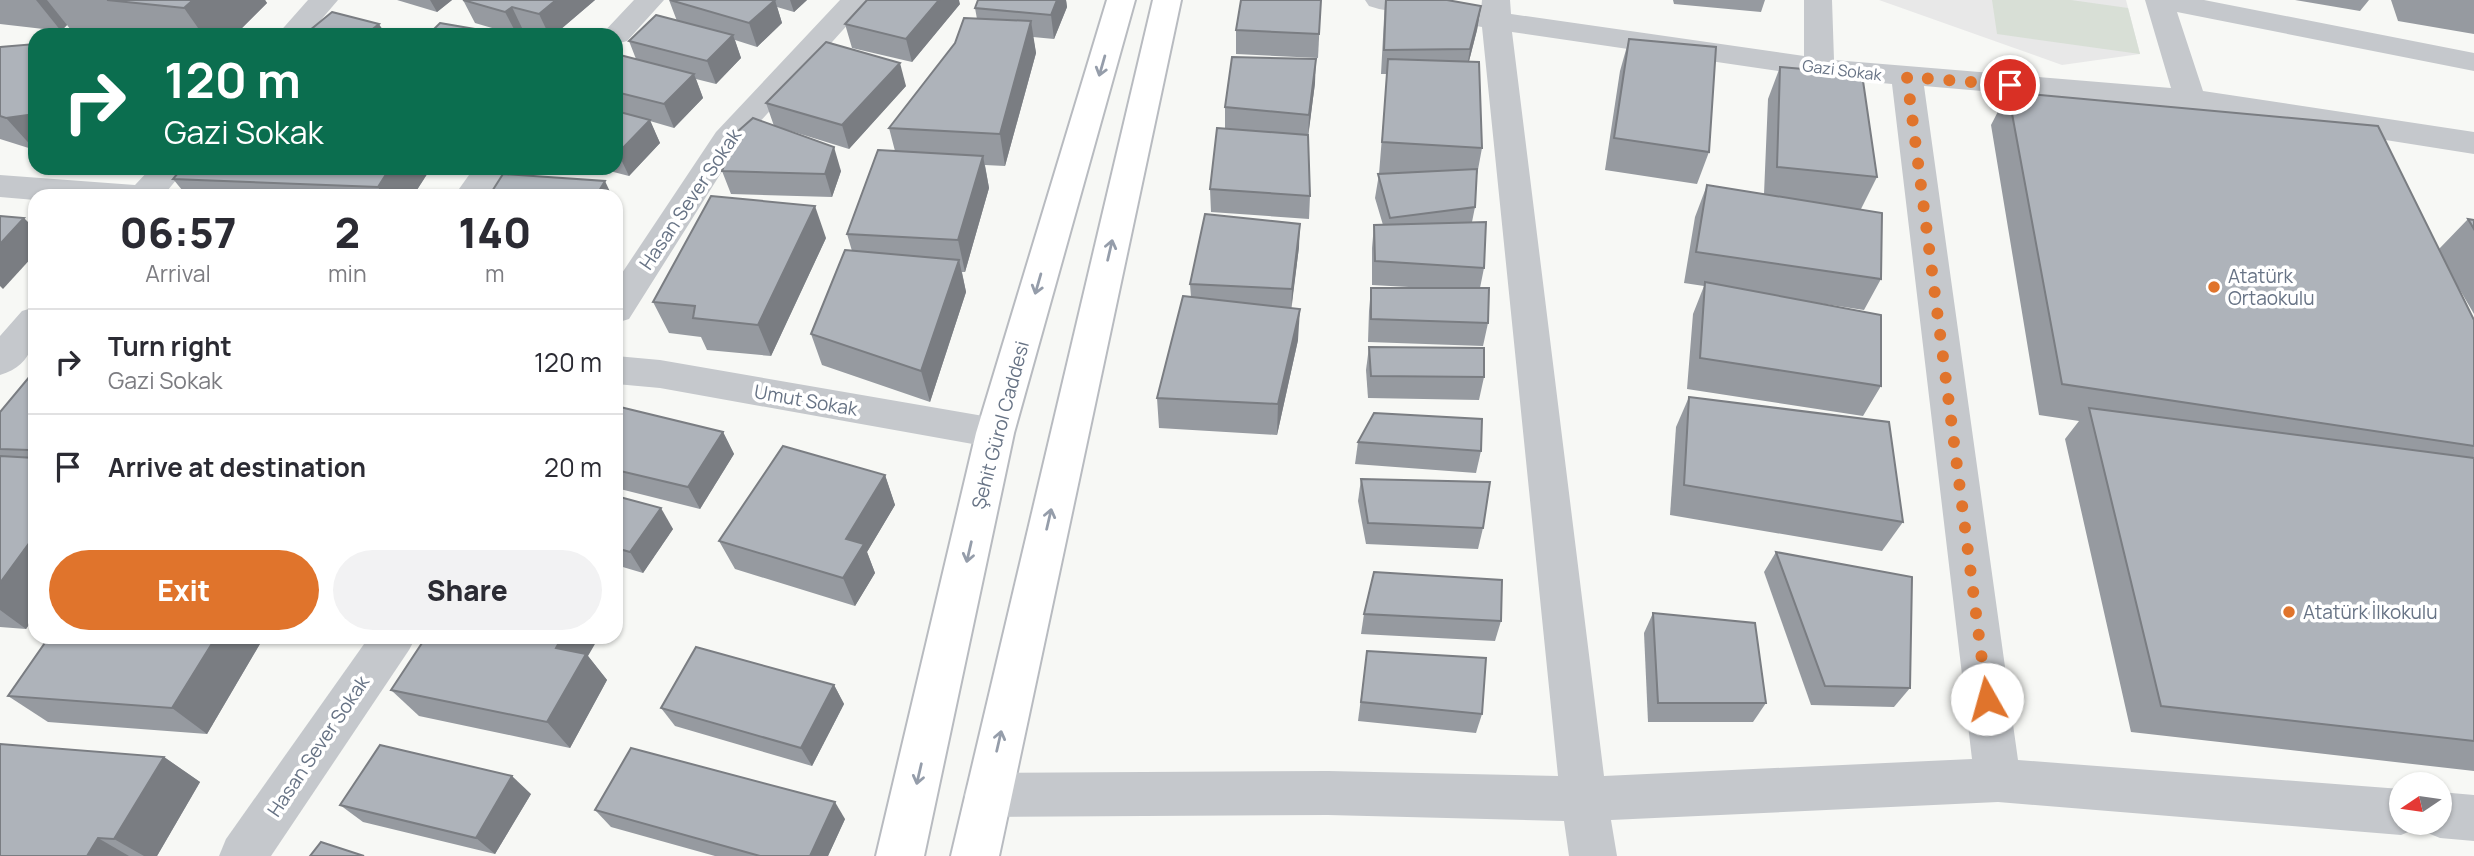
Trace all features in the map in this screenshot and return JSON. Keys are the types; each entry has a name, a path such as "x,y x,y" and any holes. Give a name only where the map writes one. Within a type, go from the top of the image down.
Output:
{"main road":[{"name":"Şehit Gürol Caddesi","path":"900,856 995,433 1121,0"},
{"path":"975,856 1167,0"}],"street":[{"path":"298,28 324,0"},
{"path":"622,28 650,0"},
{"name":"Hasan Sever Sokak","path":"623,299 727,139 856,0"},
{"name":"Gazi Sokak","path":"1379,0 1496,10 1819,68 2190,99 2474,142"},
{"path":"1818,0 1819,68"},
{"path":"2190,99 2159,0 2474,62"},
{"path":"1496,10 1584,799 1593,856"},
{"path":"1907,77 1998,780"},
{"path":"150,189 164,175"},
{"path":"0,186 40,189"},
{"name":"Umut Sokak","path":"623,371 660,374 995,433"},
{"name":"Hasan Sever Sokak","path":"243,856 389,644"},
{"path":"987,795 1328,793 1584,799 1998,780 2389,811"},
{"path":"2452,816 2474,818"}],"shaded area":[{"path":"1879,0 2126,0 2140,54 2062,65"},
{"path":"1992,0 2071,0 2128,8 2140,54 1997,34"}],"building":[{"path":"107,0 193,0 184,8"},
{"path":"463,0 556,0 539,14 512,7 505,12"},
{"path":"670,0 775,0 749,23"},
{"path":"867,0 939,0 906,39 845,24"},
{"path":"978,0 1057,0 1051,15 975,8"},
{"path":"1241,0 1321,0 1319,34 1236,30"},
{"path":"1386,0 1447,0 1481,6 1470,49 1384,50"},
{"path":"332,12 379,24 374,28 313,28"},
{"path":"656,15 733,35 707,61 629,41"},
{"path":"964,18 1031,21 1000,134 889,128 955,43"},
{"path":"440,23 469,28 435,28"},
{"path":"1629,39 1716,47 1709,152 1614,138"},
{"path":"826,42 900,63 842,125 766,103"},
{"path":"28,45 28,115 6,118 0,116 0,47"},
{"path":"623,56 694,74 664,104 623,94"},
{"path":"1232,57 1316,59 1309,115 1225,107"},
{"path":"1388,59 1479,62 1482,148 1382,142"},
{"path":"1780,67 1862,74 1877,177 1777,167"},
{"name":"Atatürk Ortaokulu","path":"2008,92 2378,126 2474,320 2474,446 2062,384"},
{"path":"623,113 650,120 623,148"},
{"path":"753,118 834,147 825,174 722,171 737,132"},
{"path":"1217,128 1308,135 1310,196 1210,189"},
{"path":"878,150 983,156 958,240 847,234"},
{"path":"1477,169 1475,207 1390,218 1378,174"},
{"path":"176,175 386,175 378,187 173,179"},
{"path":"502,175 605,181 600,189 493,189"},
{"path":"1707,185 1882,213 1881,279 1696,252"},
{"path":"711,196 815,206 758,325 693,318 695,306 653,302"},
{"path":"1205,214 1300,224 1292,289 1190,284"},
{"path":"0,216 24,218 0,244"},
{"path":"1486,222 1484,268 1375,261 1374,225"},
{"path":"845,250 959,260 921,371 811,334"},
{"path":"1705,282 1881,315 1881,386 1700,358"},
{"path":"1371,288 1489,288 1488,323 1371,319"},
{"path":"1183,296 1300,309 1278,404 1157,398"},
{"path":"1369,347 1484,348 1484,377 1371,376"},
{"path":"28,378 28,450 0,449 0,412"},
{"path":"1689,397 1889,422 1903,522 1684,485"},
{"path":"623,408 723,432 688,487 623,472"},
{"name":"Atatürk İlkokulu","path":"2089,408 2474,458 2474,741 2161,706"},
{"path":"1374,413 1482,419 1481,451 1358,442"},
{"path":"783,446 885,475 846,539 864,544 843,578 719,541"},
{"path":"0,456 28,458 28,545 0,583"},
{"path":"1361,479 1490,482 1483,528 1368,523"},
{"path":"623,498 661,508 630,552 623,550"},
{"path":"1776,552 1912,577 1910,688 1825,686"},
{"path":"1374,572 1502,580 1501,621 1364,614"},
{"path":"1653,613 1755,623 1766,703 1658,703"},
{"path":"44,644 212,644 172,708 8,696"},
{"path":"421,644 558,644 556,648 586,654 547,722 391,690"},
{"path":"696,647 834,685 801,748 661,708"},
{"path":"1367,651 1486,658 1482,714 1361,702"},
{"path":"0,744 164,757 114,839 98,838 87,856 0,856"},
{"path":"380,745 512,776 476,838 340,805"},
{"path":"631,748 835,802 810,856 760,856 595,810"},
{"path":"321,842 364,856 310,856"}],"place":[{"name":"Atatürk Ortaokulu","path":"2214,287"},
{"name":"Atatürk İlkokulu","path":"2289,612"}],"route":[{"path":"1987,699 1907,77 2010,85"}]}
